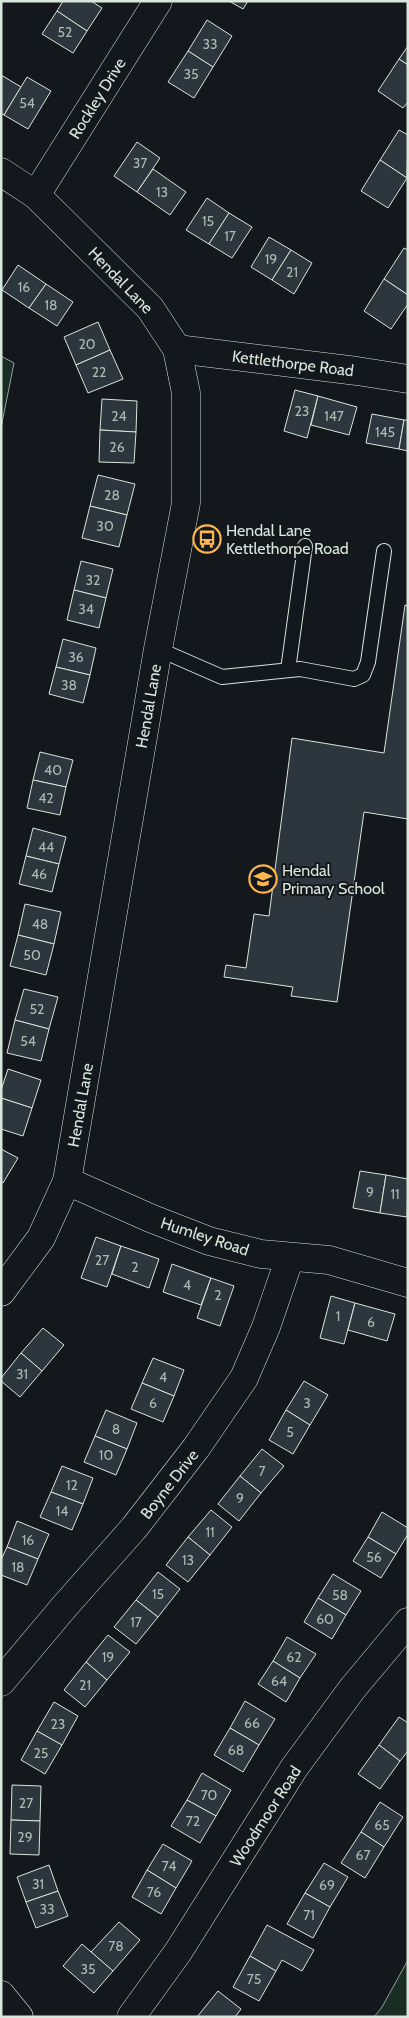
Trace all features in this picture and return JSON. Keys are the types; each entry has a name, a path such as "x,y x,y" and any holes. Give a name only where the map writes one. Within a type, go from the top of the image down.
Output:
{"street":[{"name":"Rockley Drive","path":"36,195 158,1"},
{"name":"Hendal Lane","path":"1,172 36,195 150,308 177,349 186,393 186,503 158,649 68,1181 41,1238 1,1292"},
{"name":"Kettlethorpe Road","path":"177,349 357,370 408,379"},
{"name":"Humley Road","path":"68,1181 150,1218 209,1241 260,1254 328,1260 408,1283"},
{"name":"Boyne Drive","path":"1,1682 134,1528 196,1448 234,1394 244,1378 266,1327 290,1257"},
{"name":"Woodmoor Road","path":"131,2017 178,1952 294,1768 352,1689 408,1622"},
{"path":"1,1995 19,2017"}],"lane":[{"path":"288,670 305,546"},
{"path":"158,649 222,677 300,668 354,679 362,675 368,662 384,551"}],"green space":[{"path":"1,356 14,363 1,428"},
{"path":"408,1960 408,2017 374,2017 382,2007"}],"building":[{"path":"63,1 91,1 102,8 87,31 57,11"},
{"path":"229,1 248,1 243,9"},
{"path":"57,11 87,31 73,53 42,34"},
{"path":"207,20 232,36 213,67 188,51"},
{"path":"408,46 408,65 399,59"},
{"path":"188,51 213,67 194,98 168,82"},
{"path":"399,59 408,65 408,102 403,108 378,91"},
{"path":"1,75 21,87 4,115 1,113"},
{"path":"27,77 51,91 28,129 4,115"},
{"path":"399,130 408,135 407,178 380,160"},
{"path":"137,142 160,158 137,192 114,176"},
{"path":"380,160 407,178 388,208 361,191"},
{"path":"153,169 186,192 170,215 137,192"},
{"path":"207,198 229,213 209,244 186,230"},
{"path":"229,213 252,227 232,258 209,244"},
{"path":"269,237 291,250 272,280 251,267"},
{"path":"404,248 408,250 408,295 384,279"},
{"path":"291,250 312,263 294,294 272,280"},
{"path":"18,265 46,284 29,308 2,290"},
{"path":"384,279 408,295 408,304 391,329 364,311"},
{"path":"46,284 73,302 57,326 29,308"},
{"path":"98,322 110,350 76,365 64,337"},
{"path":"110,350 123,379 88,393 76,365"},
{"path":"295,390 318,396 307,438 284,431"},
{"path":"318,396 357,407 349,435 311,425"},
{"path":"102,399 137,401 136,432 100,430"},
{"path":"372,414 404,420 399,449 366,443"},
{"path":"404,420 408,420 408,451 399,449"},
{"path":"100,430 136,432 134,463 99,462"},
{"path":"98,475 135,484 127,515 90,506"},
{"path":"90,506 127,515 119,547 82,538"},
{"path":"81,561 113,569 106,598 74,590"},
{"path":"74,590 106,598 99,628 67,620"},
{"path":"405,605 408,606 408,819 364,812 337,1002 291,996 293,987 224,977 226,965 246,968 254,914 269,916 292,738 384,753"},
{"path":"63,639 96,648 90,675 56,667"},
{"path":"56,667 90,675 83,703 49,694"},
{"path":"40,752 73,760 66,787 33,780"},
{"path":"33,780 66,787 60,815 27,808"},
{"path":"33,828 66,837 59,864 26,856"},
{"path":"26,856 59,864 52,892 19,884"},
{"path":"25,904 61,912 54,944 18,935"},
{"path":"18,935 54,944 46,975 10,966"},
{"path":"24,989 58,997 49,1029 15,1020"},
{"path":"15,1020 49,1029 41,1061 7,1053"},
{"path":"8,1069 41,1080 32,1108 1,1098 1,1090"},
{"path":"1,1098 32,1108 23,1136 1,1129"},
{"path":"1,1149 18,1158 3,1183 1,1182"},
{"path":"360,1171 386,1175 380,1213 353,1208"},
{"path":"386,1175 408,1179 407,1217 380,1213"},
{"path":"96,1237 121,1246 107,1287 81,1278"},
{"path":"121,1246 159,1259 149,1288 112,1274"},
{"path":"172,1264 211,1278 201,1305 163,1292"},
{"path":"211,1278 234,1286 220,1326 197,1318"},
{"path":"331,1296 355,1303 344,1344 320,1338"},
{"path":"355,1303 395,1314 387,1341 348,1330"},
{"path":"43,1328 64,1345 42,1371 21,1353"},
{"path":"21,1353 42,1371 20,1397 1,1381 1,1378"},
{"path":"153,1358 184,1370 174,1396 142,1383"},
{"path":"304,1381 328,1395 310,1425 286,1410"},
{"path":"142,1383 174,1396 163,1422 131,1409"},
{"path":"106,1410 137,1423 127,1449 95,1436"},
{"path":"286,1410 310,1425 293,1454 269,1440"},
{"path":"95,1436 127,1449 116,1475 84,1462"},
{"path":"262,1449 284,1466 261,1493 240,1476"},
{"path":"62,1466 93,1478 83,1504 51,1492"},
{"path":"240,1476 261,1493 239,1521 218,1504"},
{"path":"51,1492 83,1504 72,1530 40,1517"},
{"path":"211,1510 232,1527 210,1555 188,1537"},
{"path":"382,1512 408,1528 408,1534 396,1554 368,1537"},
{"path":"17,1521 49,1534 38,1559 7,1547"},
{"path":"188,1537 210,1555 188,1582 166,1565"},
{"path":"368,1537 396,1554 381,1578 353,1561"},
{"path":"7,1547 38,1559 27,1585 1,1575 1,1560"},
{"path":"158,1572 180,1589 158,1617 136,1600"},
{"path":"333,1574 361,1591 346,1615 318,1598"},
{"path":"318,1598 346,1615 332,1639 304,1622"},
{"path":"136,1600 158,1617 136,1644 114,1627"},
{"path":"108,1635 130,1652 107,1680 86,1662"},
{"path":"287,1637 316,1654 300,1678 273,1661"},
{"path":"273,1661 300,1678 286,1702 258,1684"},
{"path":"86,1662 107,1680 85,1707 64,1690"},
{"path":"245,1701 275,1719 259,1745 230,1728"},
{"path":"54,1702 78,1716 62,1745 37,1731"},
{"path":"399,1717 408,1723 408,1751 400,1761 379,1745"},
{"path":"230,1728 259,1745 243,1772 214,1755"},
{"path":"37,1731 62,1745 45,1774 21,1760"},
{"path":"379,1745 400,1761 380,1789 358,1774"},
{"path":"202,1773 231,1790 216,1816 187,1800"},
{"path":"12,1785 41,1786 40,1821 11,1820"},
{"path":"187,1800 216,1816 200,1843 171,1826"},
{"path":"380,1802 403,1817 384,1847 361,1832"},
{"path":"11,1820 40,1821 39,1855 10,1854"},
{"path":"361,1832 384,1847 365,1878 341,1863"},
{"path":"163,1844 192,1861 176,1888 147,1870"},
{"path":"324,1863 348,1877 330,1907 305,1893"},
{"path":"49,1865 58,1891 26,1902 17,1877"},
{"path":"147,1870 176,1888 161,1914 132,1897"},
{"path":"58,1891 68,1916 36,1928 26,1902"},
{"path":"305,1893 330,1907 313,1938 287,1924"},
{"path":"119,1922 140,1940 113,1971 91,1952"},
{"path":"267,1925 314,1950 302,1971 282,1960 276,1971 250,1956"},
{"path":"82,1944 113,1971 94,1993 63,1966"},
{"path":"250,1956 276,1971 259,2001 233,1987"},
{"path":"218,1991 241,2009 235,2017 197,2017"}],"place":[{"name":"Hendal Lane Kettlethorpe Road","path":"207,539"},
{"name":"Hendal Primary School","path":"263,879"}]}
